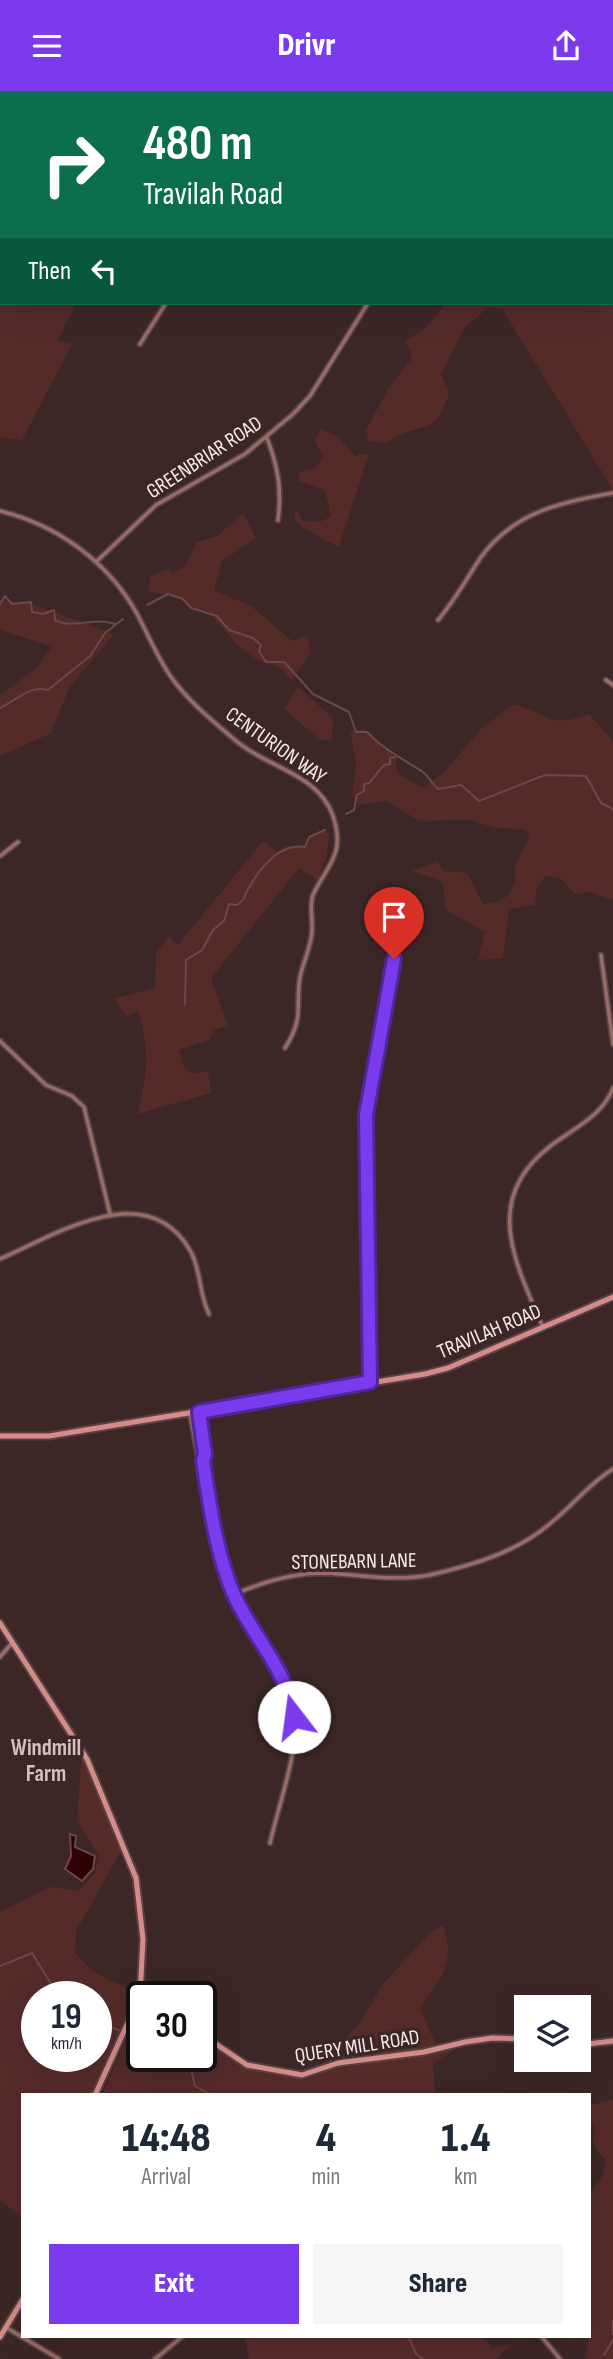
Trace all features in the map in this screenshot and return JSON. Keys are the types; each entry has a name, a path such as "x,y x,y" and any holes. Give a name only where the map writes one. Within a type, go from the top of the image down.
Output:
{"street":[{"path":"140,344 165,305"},
{"name":"GREENBRIAR ROAD","path":"96,562 156,505 267,438 310,395 367,305"},
{"path":"267,438 279,470 281,494 278,520"},
{"path":"438,619 483,555 517,522 551,505 613,493"},
{"name":"CENTURION WAY","path":"0,511 50,529 96,562 129,600 164,667 188,697 251,752 307,781 332,813 336,833 335,853 330,869 312,897 312,939 300,980 299,1020 285,1048"},
{"path":"606,680 613,685"},
{"path":"0,856 18,842"},
{"path":"370,1382 366,1115 394,959 390,946"},
{"path":"601,955 613,1044"},
{"path":"0,1041 46,1085 72,1096 84,1107 110,1214"},
{"path":"542,1325 512,1250 509,1230 514,1197 536,1159 597,1113 613,1088"},
{"path":"0,1259 110,1214 127,1212 153,1218 177,1234 196,1264 204,1304 209,1314"},
{"name":"TRAVILAH ROAD","path":"0,1436 49,1436 190,1414 448,1367 613,1297"},
{"path":"199,1412 205,1454 203,1461 214,1527 234,1594 285,1683 293,1706 294,1737 270,1843"},
{"path":"190,1414 198,1455 203,1461"},
{"name":"STONEBARN LANE","path":"234,1594 270,1580 305,1574 387,1579 428,1575 478,1562 512,1549 540,1532 613,1469"},
{"path":"0,1623 87,1759 131,1862 139,1896 143,1939 143,1981"},
{"path":"0,1657 12,1643"},
{"path":"96,2093 126,2031"},
{"name":"QUERY MILL ROAD","path":"217,2045 247,2065 302,2075 338,2063 383,2058 492,2038 514,2039"},
{"path":"591,2044 613,2041"},
{"path":"0,2337 21,2302"},
{"path":"7,2327 21,2336"},
{"path":"25,2338 59,2359"},
{"path":"155,2359 181,2338"},
{"path":"543,2338 560,2359"}],"shaded area":[{"path":"0,305 75,305 57,341 72,344 22,440 0,437"},
{"path":"444,305 613,305 613,490 503,310 489,307 465,327 441,374 449,393 438,418 425,427 409,431 386,443 369,441 366,430 388,389 412,358 406,340 424,330"},
{"path":"321,429 338,437 355,456 369,453 339,547 303,528 294,519 296,509 303,521 319,522 331,517 325,490 298,481 300,472 315,468 323,458 315,440"},
{"path":"243,513 256,538 222,561 214,591 251,606 292,641 307,636 311,652 292,680 279,667 261,662 236,644 209,612 191,608 177,597 149,592 150,576 168,569 173,573 186,565 197,542 217,536"},
{"path":"0,600 29,603 114,634 69,688 51,733 0,756 0,695 37,668 52,646 0,630"},
{"path":"298,687 333,718 332,740 320,740 284,709"},
{"path":"514,704 557,720 589,714 613,741 613,900 589,892 575,894 560,878 545,876 537,887 535,905 509,909 503,958 478,960 485,932 446,910 443,882 412,871 437,862 444,871 467,873 483,904 494,903 504,899 511,891 516,864 530,834 523,829 495,828 470,820 419,821 387,801 359,805 352,796 356,764 350,731 365,729 396,758 397,772 422,788 443,773 482,728"},
{"path":"325,830 329,834 327,852 317,880 299,868 211,978 228,1026 214,1030 209,1040 179,1050 183,1066 192,1074 208,1071 211,1093 137,1114 146,1062 142,1024 138,1011 126,1016 114,999 155,988 156,953 169,936 178,945 263,841 277,852 287,846 305,847 309,837"},
{"path":"82,1751 124,1846 76,1931 75,1953 92,1971 112,1981 21,1981 21,2072 101,2072 92,2093 21,2093 21,2216 0,2200 0,1912 50,1887 79,1891 94,1874 99,1857 77,1820"},
{"path":"70,1834 76,1836 75,1847 95,1856 93,1869 82,1881 65,1869 71,1856"},
{"path":"443,1925 447,1939 447,1961 440,1978 420,2009 438,2049 465,2042 433,2064 435,2093 103,2093 126,2040 126,2072 217,2072 217,2047 247,2067 302,2078 314,2074 361,2021 383,1984 429,1934"},
{"path":"112,1981 126,1988 126,2016 112,2047"},
{"path":"613,2100 613,2359 586,2359 589,2338 591,2338 591,2192 601,2178 606,2159 594,2145 595,2126 591,2124 591,2105"},
{"path":"244,2338 483,2338 492,2348 511,2344 496,2359 249,2359"}],"waterway":[{"path":"147,605 168,594 183,599 191,608 217,616 229,630 253,638 261,645 259,651 266,662 284,662 313,694 349,712 356,732 367,732 387,749 423,772 438,789 461,785 479,801 545,775 586,776 601,803 613,809"},
{"path":"0,604 5,596 12,604 31,602 32,612 43,614 54,610 55,620 62,623 99,621 115,624"},
{"path":"0,708 29,692 48,690 90,656 105,633 123,619"},
{"path":"346,814 354,810 357,795 364,791 364,784 369,783 384,765 390,764 390,758 396,757"},
{"path":"185,1004 186,960 202,950 213,930 224,921 229,904 237,905 243,900 260,871 276,855 295,847 305,847 309,837 325,830"},
{"path":"0,1966 32,1953 49,1981"},
{"path":"112,2027 121,2031"},
{"path":"192,2072 195,2086 207,2093"},
{"path":"613,2321 613,2334"},
{"path":"409,2338 416,2354 423,2359"},
{"path":"604,2355 613,2340"}],"district":[{"name":"Windmill Farm","path":"46,1760"}],"route":[{"path":"294,1717 285,1683 253,1633 223,1566 203,1461 205,1454 199,1412 370,1382 366,1115 394,959"}]}
